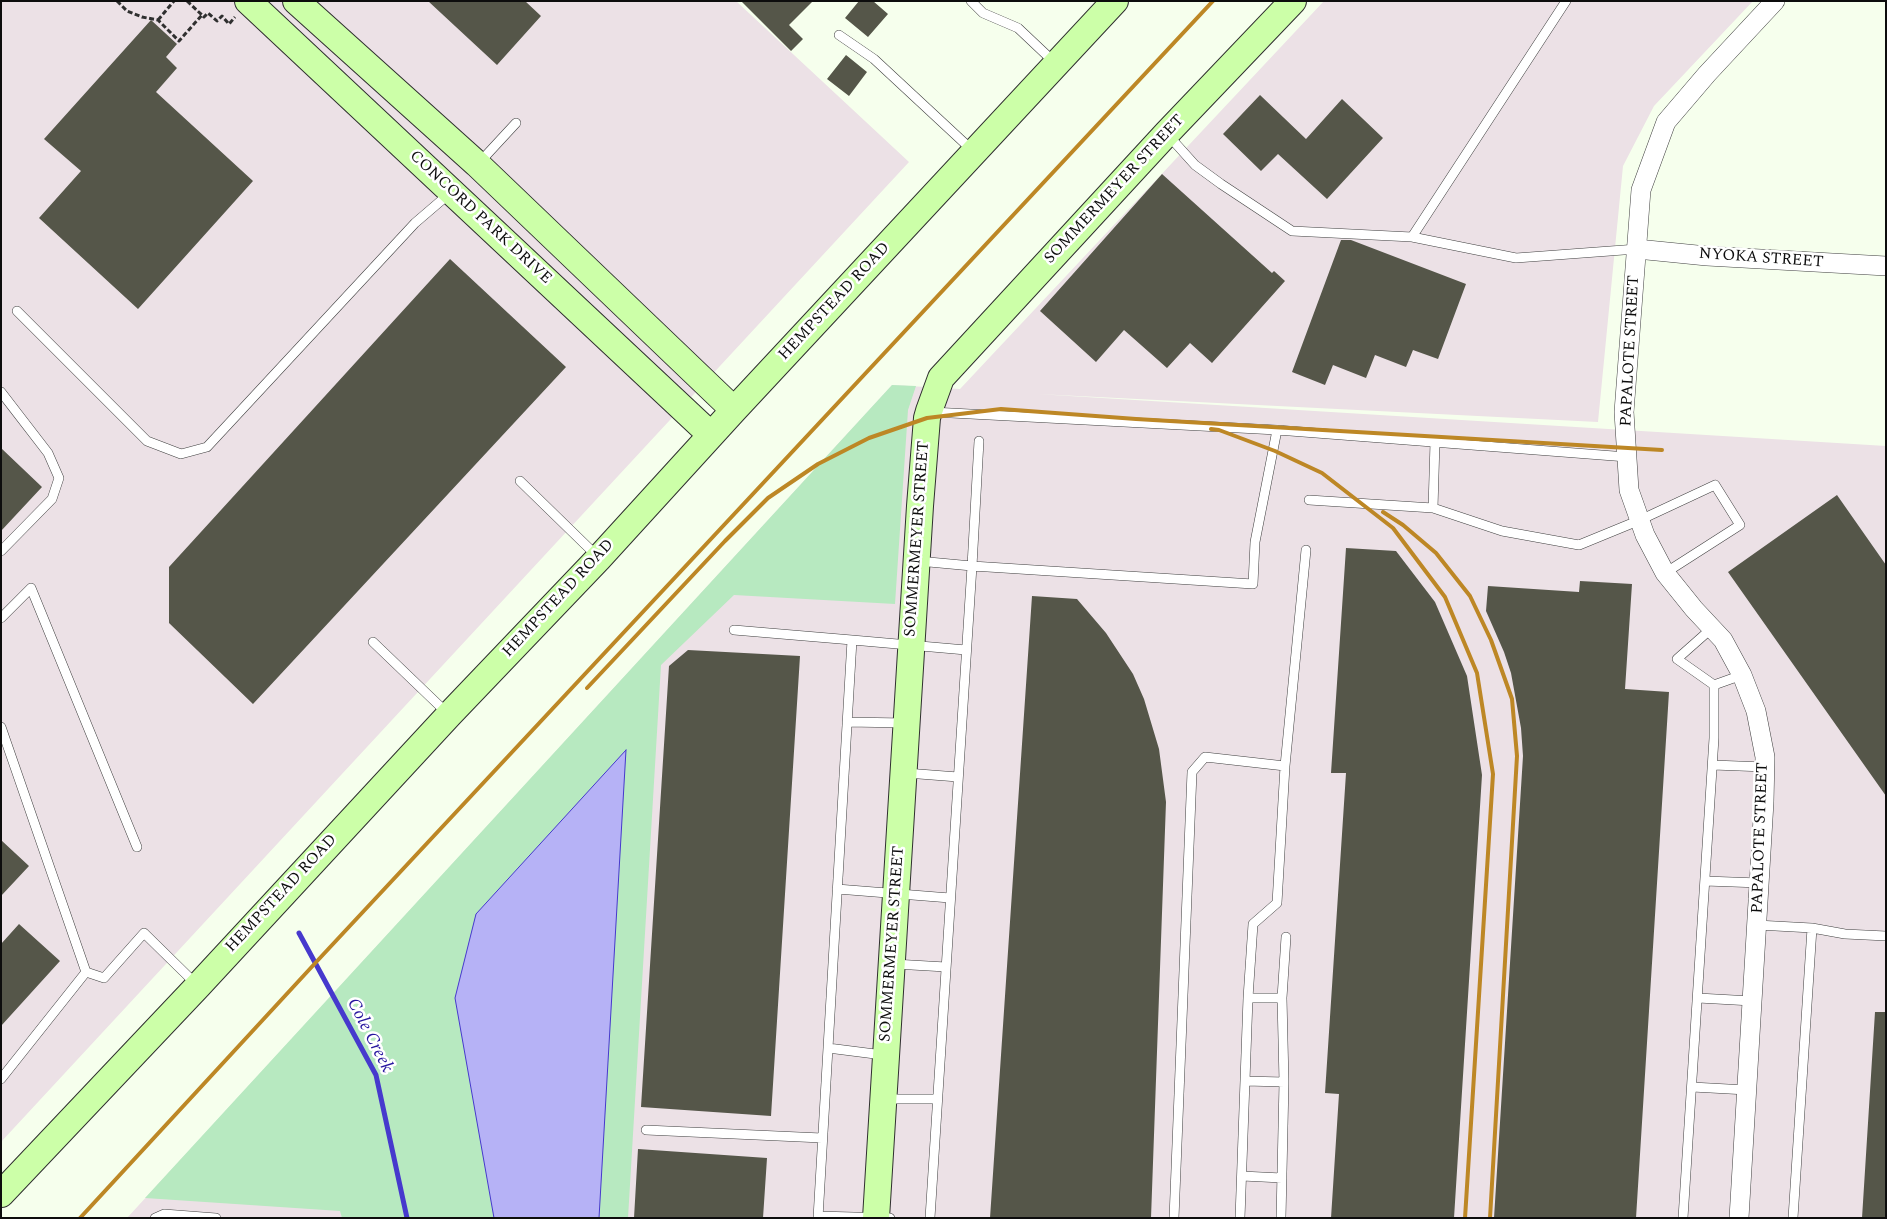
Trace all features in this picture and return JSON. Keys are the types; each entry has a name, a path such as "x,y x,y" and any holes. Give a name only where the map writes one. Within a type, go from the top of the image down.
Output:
{"street":[{"path":"296,1 477,164 734,410"},
{"name":"SOMMERMEYER STREET","path":"881,1218 883,1099 926,418 941,378 1167,133 1292,1"},
{"name":"PAPALOTE STREET","path":"1739,1218 1760,883 1765,757 1756,711 1742,674 1723,640 1665,573 1645,535 1629,490 1624,412 1641,190 1666,122 1774,1"},
{"name":"HEMPSTEAD ROAD","path":"1,1194 198,986 449,715 599,558 734,410 1057,64 1108,4"},
{"name":"CONCORD PARK DRIVE","path":"243,7 452,191 712,434"},
{"path":"452,191 477,164"},
{"name":"NYOKA STREET","path":"1636,249 1707,256 1886,266"}],"lane":[{"path":"971,1 983,13 1018,28 1057,64"},
{"path":"1412,237 1566,1"},
{"path":"839,35 874,59 975,152"},
{"path":"477,164 516,123"},
{"path":"1167,133 1195,165 1292,231 1412,237 1516,258 1636,249"},
{"path":"16,311 147,441 182,454 207,447 415,223 452,191"},
{"path":"1,392 48,453 59,478 52,499 1,551"},
{"path":"929,411 1277,430 1627,456"},
{"path":"916,561 1252,584 1255,542 1277,430"},
{"path":"930,1218 979,441"},
{"path":"1433,508 1435,442"},
{"path":"520,481 599,558"},
{"path":"1309,500 1433,508 1502,531 1579,545 1640,520 1714,485 1740,525 1665,573"},
{"path":"1240,1218 1248,998 1253,924 1277,903 1286,766 1306,550"},
{"path":"1,618 31,588 137,847"},
{"path":"1712,628 1677,659 1714,685"},
{"path":"734,630 966,650"},
{"path":"852,640 818,1217 881,1218"},
{"path":"373,642 449,715"},
{"path":"1714,685 1742,674"},
{"path":"1684,1218 1713,765 1714,685"},
{"path":"847,722 907,723"},
{"path":"1,727 86,972"},
{"path":"1174,1218 1192,772 1205,757 1286,766"},
{"path":"1713,765 1765,767"},
{"path":"903,773 958,777"},
{"path":"1705,881 1760,883"},
{"path":"837,889 950,898"},
{"path":"1757,925 1812,928 1845,934 1886,936"},
{"path":"1793,1218 1812,928"},
{"path":"86,972 104,978 144,933 198,986"},
{"path":"1281,1218 1284,1082 1282,998 1286,937"},
{"path":"892,964 946,967"},
{"path":"1,1079 86,972"},
{"path":"1248,998 1282,998"},
{"path":"1698,998 1752,1001"},
{"path":"828,1048 886,1055"},
{"path":"1245,1081 1284,1082"},
{"path":"1692,1087 1747,1090"},
{"path":"883,1099 937,1099"},
{"path":"646,1130 822,1138"},
{"path":"1242,1176 1282,1178"},
{"path":"155,1218 164,1214 216,1218"}],"path":[{"path":"117,1 127,11 142,17 158,20 179,41 202,15 204,17 208,13 217,21 222,16 228,24 243,7"},
{"path":"158,20 174,1"},
{"path":"187,1 202,15"}],"shaded area":[{"path":"1,1 736,1 909,162 1,1142"},
{"path":"1324,1 1753,1 1654,106 1623,166 1598,422 1037,394 1886,446 1886,1218 127,1218 892,385 960,389"},
{"path":"626,750 599,1218 494,1218 455,998 476,914"}],"green space":[{"path":"892,385 916,386 908,410 895,604 734,595 661,665 628,1218 342,1218 340,1211 145,1198"}],"building":[{"path":"428,1 525,1 541,16 497,65"},
{"path":"741,1 813,1 789,25 803,39 791,51"},
{"path":"859,1 873,1 888,14 868,37 845,18"},
{"path":"151,20 177,44 166,57 177,68 156,92 253,181 138,309 39,218 81,171 44,139"},
{"path":"846,55 867,72 849,96 827,79"},
{"path":"1260,95 1306,139 1342,99 1383,138 1327,199 1278,154 1261,171 1223,134"},
{"path":"1162,174 1272,273 1274,271 1285,281 1212,363 1190,343 1167,368 1124,330 1096,362 1040,311"},
{"path":"1341,240 1351,240 1466,284 1438,359 1413,350 1406,367 1375,355 1366,378 1333,365 1325,385 1292,372"},
{"path":"450,259 566,367 253,704 169,623 169,567"},
{"path":"1,448 42,487 1,531"},
{"path":"1837,495 1886,565 1886,796 1728,572"},
{"path":"1346,548 1396,551 1435,602 1467,676 1482,775 1454,1218 1331,1218 1339,1094 1325,1093 1346,773 1331,773"},
{"path":"1580,581 1632,584 1625,689 1669,692 1636,1218 1494,1218 1523,756 1521,728 1511,673 1486,611 1488,586 1579,592"},
{"path":"1032,596 1077,599 1106,633 1133,674 1144,699 1159,749 1166,802 1151,1218 990,1218"},
{"path":"688,650 800,656 771,1116 641,1107 669,666"},
{"path":"1,840 29,866 1,896"},
{"path":"19,924 60,961 1,1026 1,944"},
{"path":"1875,1012 1886,1012 1886,1218 1862,1218"},
{"path":"638,1149 767,1158 763,1218 634,1218"}],"waterway":[{"name":"Cole Creek","path":"299,933 376,1075 407,1218"}],"railway":[{"path":"80,1218 319,959 1213,1"},
{"path":"587,688 768,498 818,464 869,438 927,418 1001,409 1136,419 1662,450"},
{"path":"1211,429 1219,430 1275,451 1322,473 1393,528 1445,597 1477,673 1493,774 1465,1218"},
{"path":"1383,512 1403,525 1436,553 1470,596 1491,640 1512,699 1517,756 1490,1218"}]}
